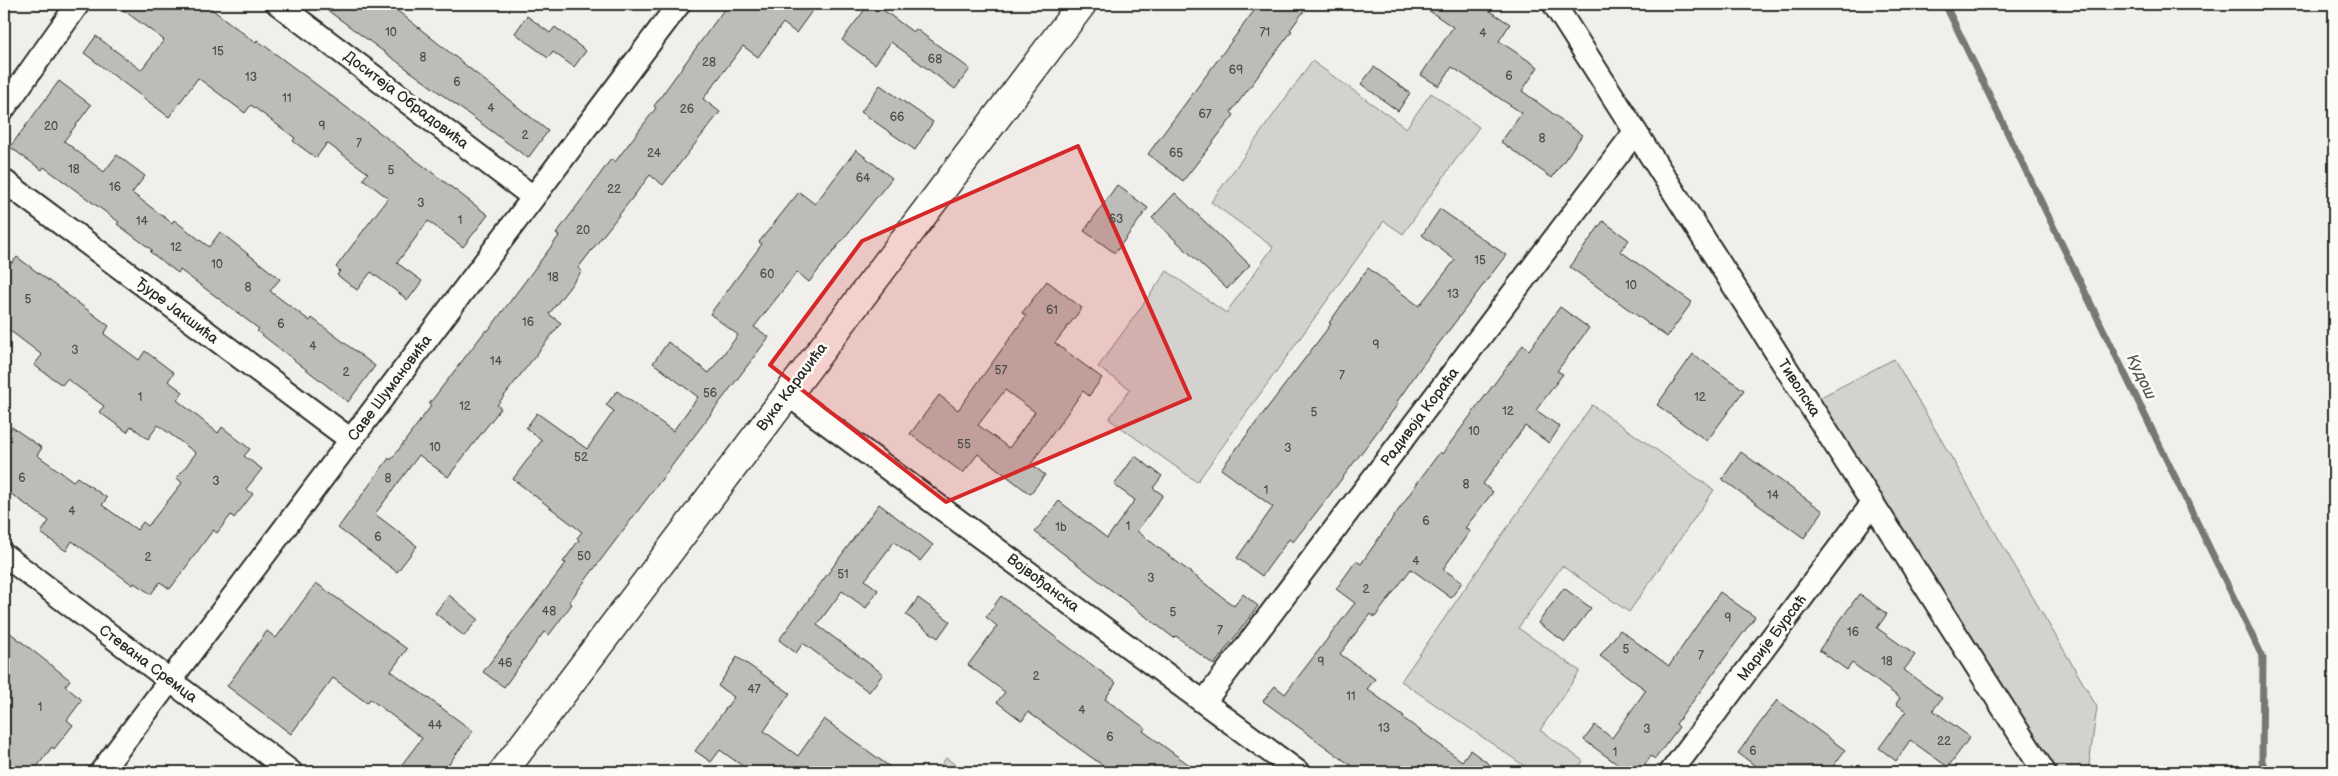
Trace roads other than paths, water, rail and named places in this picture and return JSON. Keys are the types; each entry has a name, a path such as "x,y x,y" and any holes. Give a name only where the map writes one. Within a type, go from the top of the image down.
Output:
{"main road":[{"name":"Вука Караџића","path":"503,772 787,394 1031,75 1082,4"}],"street":[{"path":"4,108 78,4"},
{"name":"Доситеја Обрадовића","path":"278,4 534,197"},
{"name":"Саве Шумановића","path":"101,772 679,4"},
{"name":"Тиволска","path":"1554,4 2044,772"},
{"name":"Радивоја Кораћа","path":"1204,702 1635,132"},
{"name":"Ђуре Јакшића","path":"4,181 351,440"},
{"name":"Војвођанска","path":"787,394 1298,772"},
{"name":"Марије Бурсаћ","path":"1671,772 1872,503"},
{"name":"Стевана Сремца","path":"4,555 291,772"}],"waterway":[{"name":"Кудош","path":"1945,4 2263,658 2262,762 2268,772"}]}
